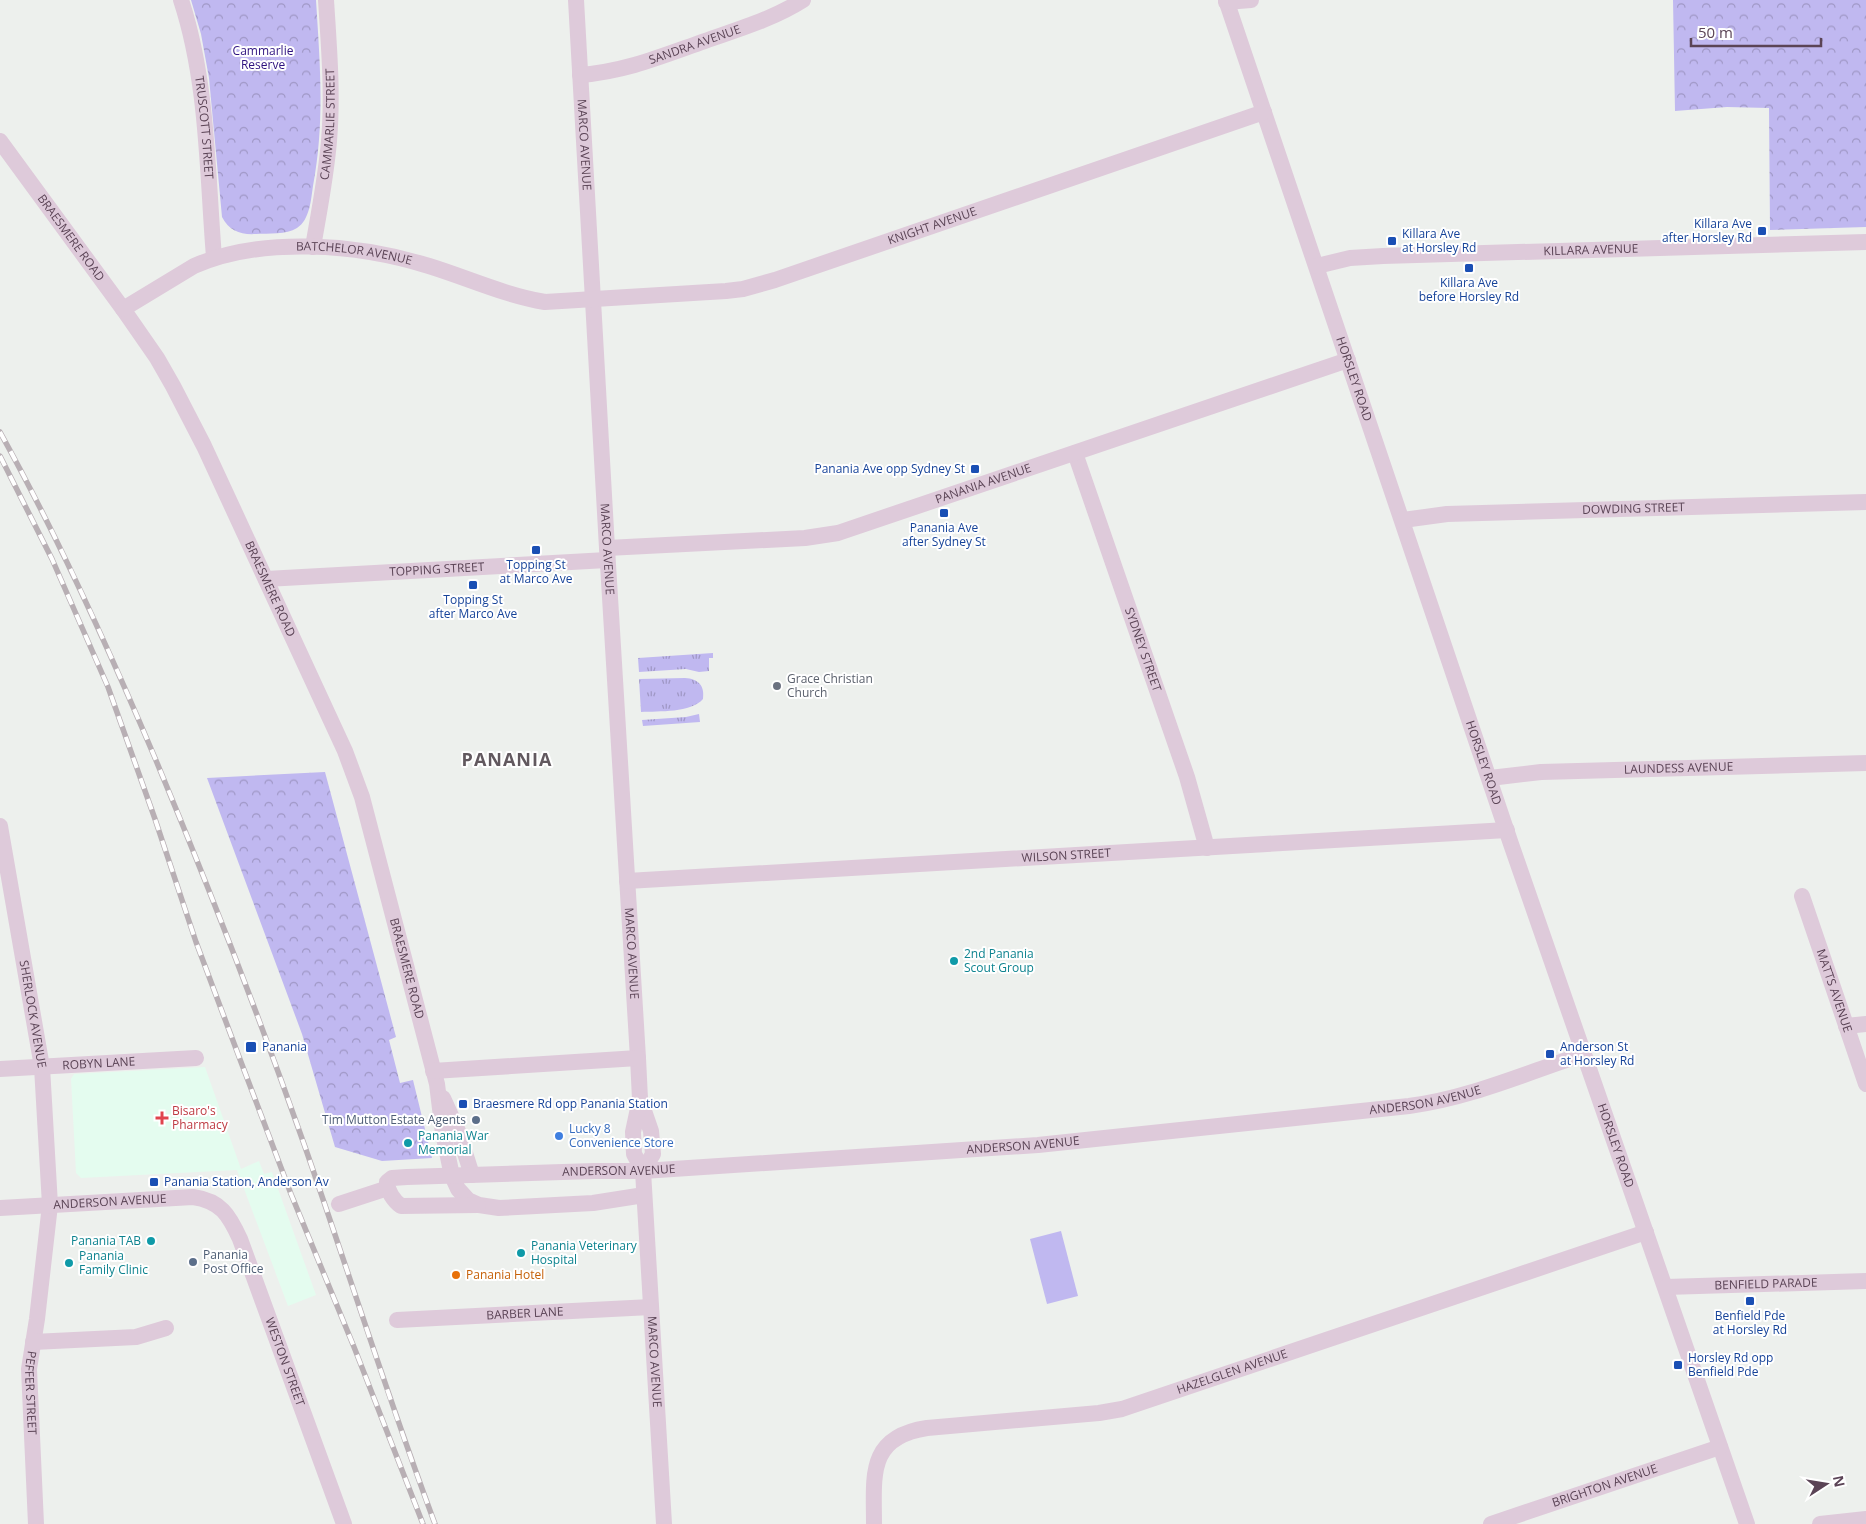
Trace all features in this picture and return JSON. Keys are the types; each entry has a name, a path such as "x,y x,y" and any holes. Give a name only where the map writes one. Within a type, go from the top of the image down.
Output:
{"street":[{"name":"TRUSCOTT STREET","path":"180,0 191,38 199,80 214,258"},
{"name":"CAMMARLIE STREET","path":"313,247 329,143 331,90 326,0"},
{"name":"MARCO AVENUE","path":"576,0 640,1099 651,1131 653,1154 643,1171 664,1524"},
{"name":"SANDRA AVENUE","path":"580,75 612,72 636,65 768,19 803,0"},
{"path":"1226,1 1251,0"},
{"name":"HORSLEY ROAD","path":"1226,1 1507,830 1747,1524"},
{"name":"KNIGHT AVENUE","path":"593,299 726,291 759,285 1264,112"},
{"name":"BRAESMERE ROAD","path":"0,141 123,309 156,358 183,406 266,579 354,774 435,1077 448,1176"},
{"name":"KILLARA AVENUE","path":"1317,266 1350,258 1382,256 1866,242"},
{"name":"BATCHELOR AVENUE","path":"123,309 194,266 214,258 260,249 313,247 350,249 404,259 436,268 513,296 544,302 593,299"},
{"name":"PANANIA AVENUE","path":"607,554 824,536 856,527 1348,360"},
{"name":"SYDNEY STREET","path":"1075,453 1187,777 1207,848"},
{"name":"DOWDING STREET","path":"1403,520 1446,514 1866,502"},
{"name":"TOPPING STREET","path":"266,579 607,554"},
{"name":"LAUNDESS AVENUE","path":"1490,778 1541,772 1866,763"},
{"name":"SHERLOCK AVENUE","path":"0,826 42,1067 50,1205"},
{"name":"WILSON STREET","path":"626,881 1507,830"},
{"name":"MATTS AVENUE","path":"1802,896 1866,1084"},
{"path":"1846,1026 1866,1024"},
{"name":"ANDERSON AVENUE","path":"644,1195 593,1204 499,1208 479,1205 406,1207 398,1204 388,1188 387,1182 392,1178 617,1170 643,1171 1038,1145 1410,1106 1463,1095 1584,1054"},
{"name":"ROBYN LANE","path":"0,1070 196,1058"},
{"path":"435,1077 638,1058"},
{"name":"BRAESMERE ROAD","path":"435,1077 458,1131 472,1176"},
{"path":"617,1170 619,1199"},
{"path":"448,1176 463,1196 479,1205"},
{"path":"339,1204 388,1188"},
{"name":"ANDERSON AVENUE","path":"0,1208 193,1197 203,1199 218,1206"},
{"name":"PEFFER STREET","path":"36,1524 29,1369 50,1205"},
{"name":"WESTON STREET","path":"218,1206 230,1219 240,1239 344,1524"},
{"name":"HAZELGLEN AVENUE","path":"874,1524 874,1475 878,1460 892,1440 903,1433 927,1428 1122,1409 1646,1232"},
{"name":"BENFIELD PARADE","path":"1666,1288 1866,1282"},
{"name":"BARBER LANE","path":"397,1320 651,1307"},
{"path":"33,1342 136,1337 166,1328"},
{"name":"BRIGHTON AVENUE","path":"1491,1524 1720,1447"},
{"path":"1820,1524 1866,1519"}],"shaded area":[{"path":"205,1067 241,1169 259,1161 264,1174 272,1172 316,1295 288,1306 237,1170 81,1178 76,1173 71,1079 74,1074"}],"green space":[{"name":"Cammarlie Reserve","path":"191,0 316,0 320,93 317,162 307,215 305,220 293,230 277,233 245,234 232,229 222,217 209,78 201,34"},
{"path":"1673,0 1866,0 1866,227 1770,230 1769,108 1727,107 1675,111"},
{"path":"713,653 713,658 709,658 709,671 699,672 686,669 639,672 638,658"},
{"path":"685,678 697,681 702,686 703,699 698,704 683,709 641,712 639,679"},
{"path":"699,714 700,722 643,726 642,720 686,717"},
{"path":"325,772 396,1037 389,1040 400,1083 413,1080 432,1158 382,1161 335,1147 302,1034 207,778"},
{"path":"1061,1231 1078,1296 1047,1304 1030,1239"}],"railway":[{"path":"0,432 42,512 101,634 155,758 213,901 287,1095 435,1524"},
{"path":"0,456 52,559 108,687 196,942 241,1062 291,1194 354,1347 423,1524"}],"place":[{"name":"Killara Ave after Horsley Rd","path":"1762,231"},
{"name":"Killara Ave at Horsley Rd","path":"1392,241"},
{"name":"Killara Ave before Horsley Rd","path":"1469,268"},
{"name":"Panania Ave opp Sydney St","path":"975,469"},
{"name":"Panania Ave after Sydney St","path":"944,513"},
{"name":"Topping St at Marco Ave","path":"536,550"},
{"name":"Topping St after Marco Ave","path":"473,585"},
{"name":"Grace Christian Church","path":"777,686"},
{"name":"2nd Panania Scout Group","path":"954,961"},
{"name":"Panania","path":"251,1047"},
{"name":"Anderson St at Horsley Rd","path":"1550,1054"},
{"name":"Braesmere Rd opp Panania Station","path":"463,1104"},
{"name":"Bisaro's Pharmacy","path":"162,1118"},
{"name":"Tim Mutton Estate Agents","path":"476,1120"},
{"name":"Lucky 8 Convenience Store","path":"559,1136"},
{"name":"Panania War Memorial","path":"408,1143"},
{"name":"Panania Station, Anderson Av","path":"154,1182"},
{"name":"Panania TAB","path":"151,1241"},
{"name":"Panania Veterinary Hospital","path":"521,1253"},
{"name":"Panania Post Office","path":"193,1262"},
{"name":"Panania Family Clinic","path":"69,1263"},
{"name":"Panania Hotel","path":"456,1275"},
{"name":"Benfield Pde at Horsley Rd","path":"1750,1301"},
{"name":"Horsley Rd opp Benfield Pde","path":"1678,1365"}],"district":[{"name":"PANANIA","path":"507,760"}]}
